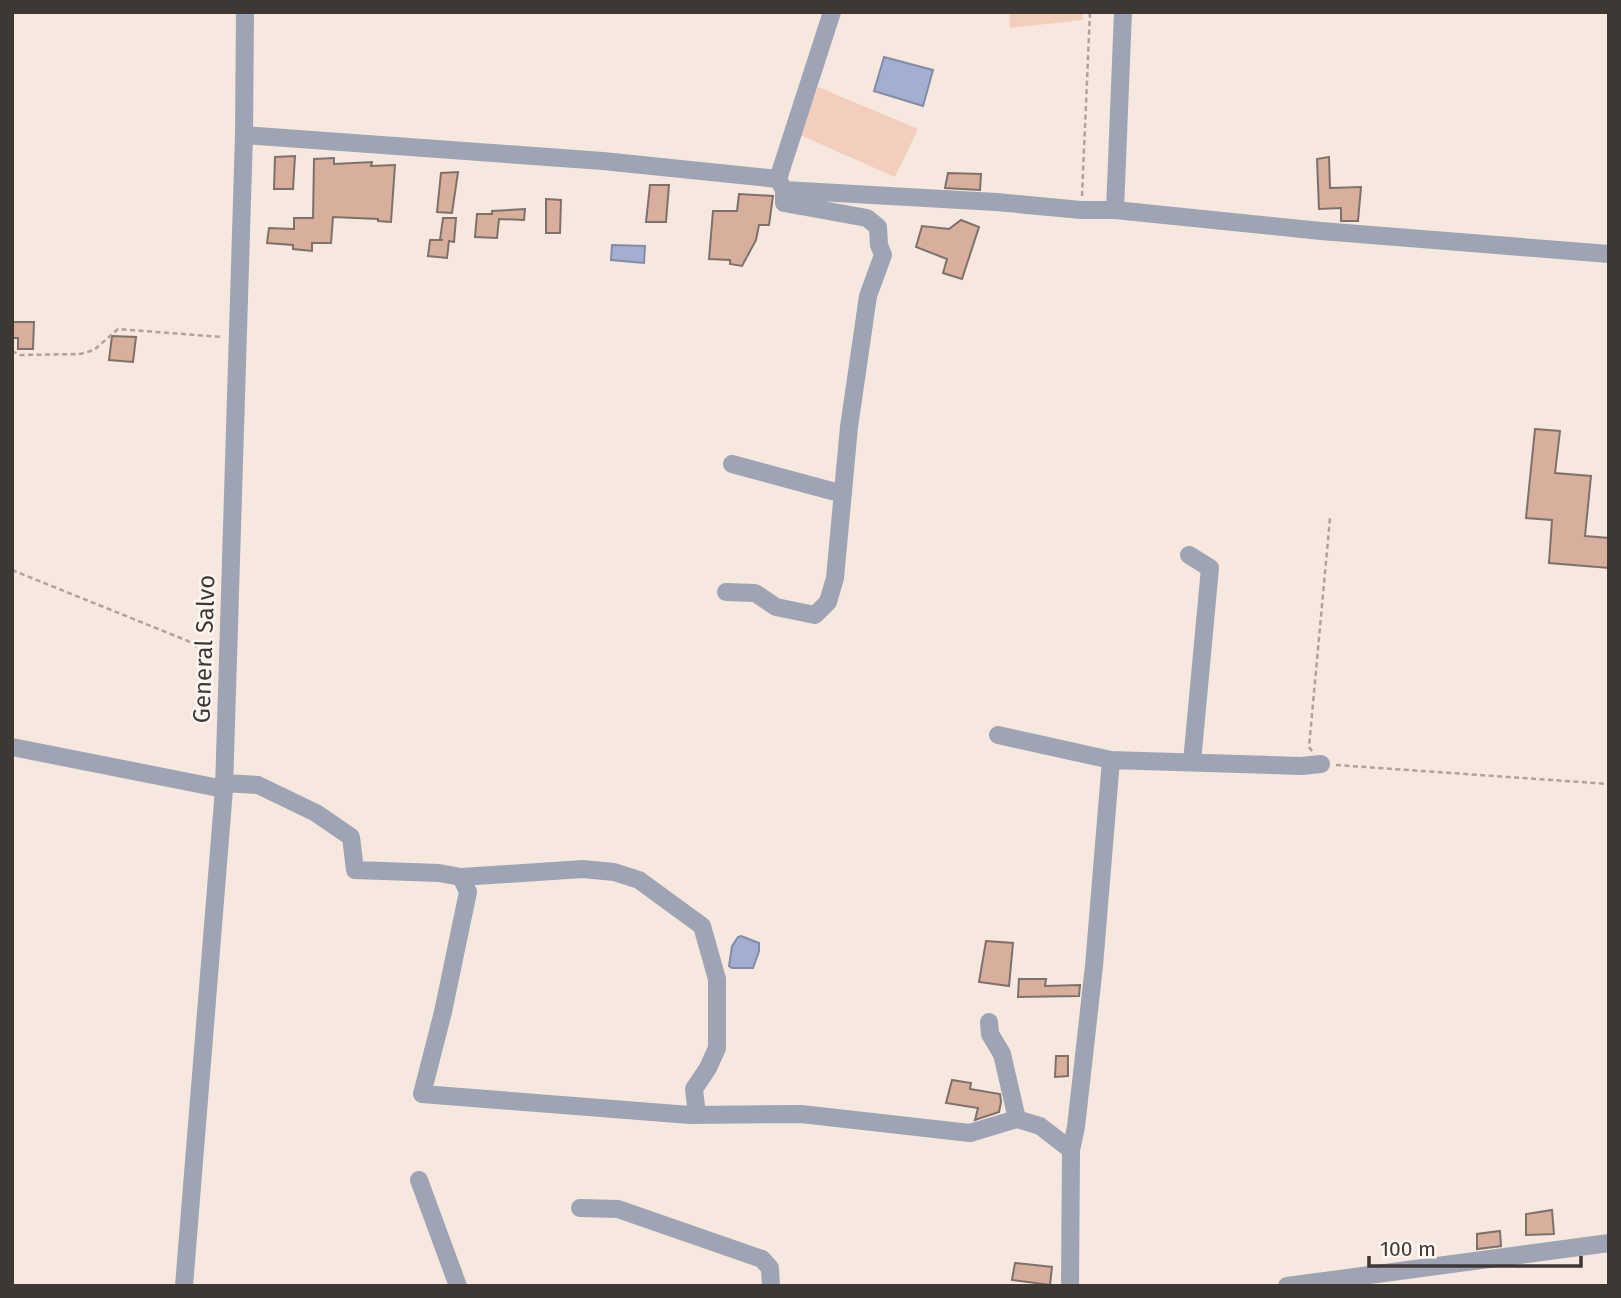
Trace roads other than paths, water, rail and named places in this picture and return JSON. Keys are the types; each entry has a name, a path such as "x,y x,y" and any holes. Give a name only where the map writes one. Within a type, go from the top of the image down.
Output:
{"street":[{"name":"General Salvo","path":"184,1286 224,786 244,135 245,12"},
{"path":"726,592 755,593 776,607 815,615 828,602 835,578 849,427 868,296 883,255 879,245 878,228 867,218 783,203 781,185 832,12"},
{"path":"1115,210 1123,12"},
{"path":"244,135 603,161 781,185 1082,210 1115,210 1609,254"},
{"path":"732,464 843,495"},
{"path":"1189,555 1210,568 1192,762"},
{"path":"998,735 1111,760 1301,766 1321,764"},
{"path":"12,747 224,786 258,785 325,818 351,837 355,870 439,873 461,877 583,869 614,872 639,880 702,926 717,979 717,1048 694,1089 697,1115"},
{"path":"1070,1286 1071,1150 1076,1128 1094,966 1111,760"},
{"path":"461,877 468,891 443,1012 422,1094 697,1115 801,1114 970,1133 1017,1119 1040,1126 1071,1150"},
{"path":"989,1021 990,1034 1002,1054 1006,1081 1017,1119"},
{"path":"419,1180 458,1286"},
{"path":"580,1208 618,1209 762,1259 770,1268 771,1286"},
{"path":"1287,1286 1609,1243"}],"water":[{"path":"884,57 933,70 923,106 874,91"},
{"path":"612,245 645,246 644,263 611,260"},
{"path":"741,936 759,943 753,968 729,966 732,946"}]}
